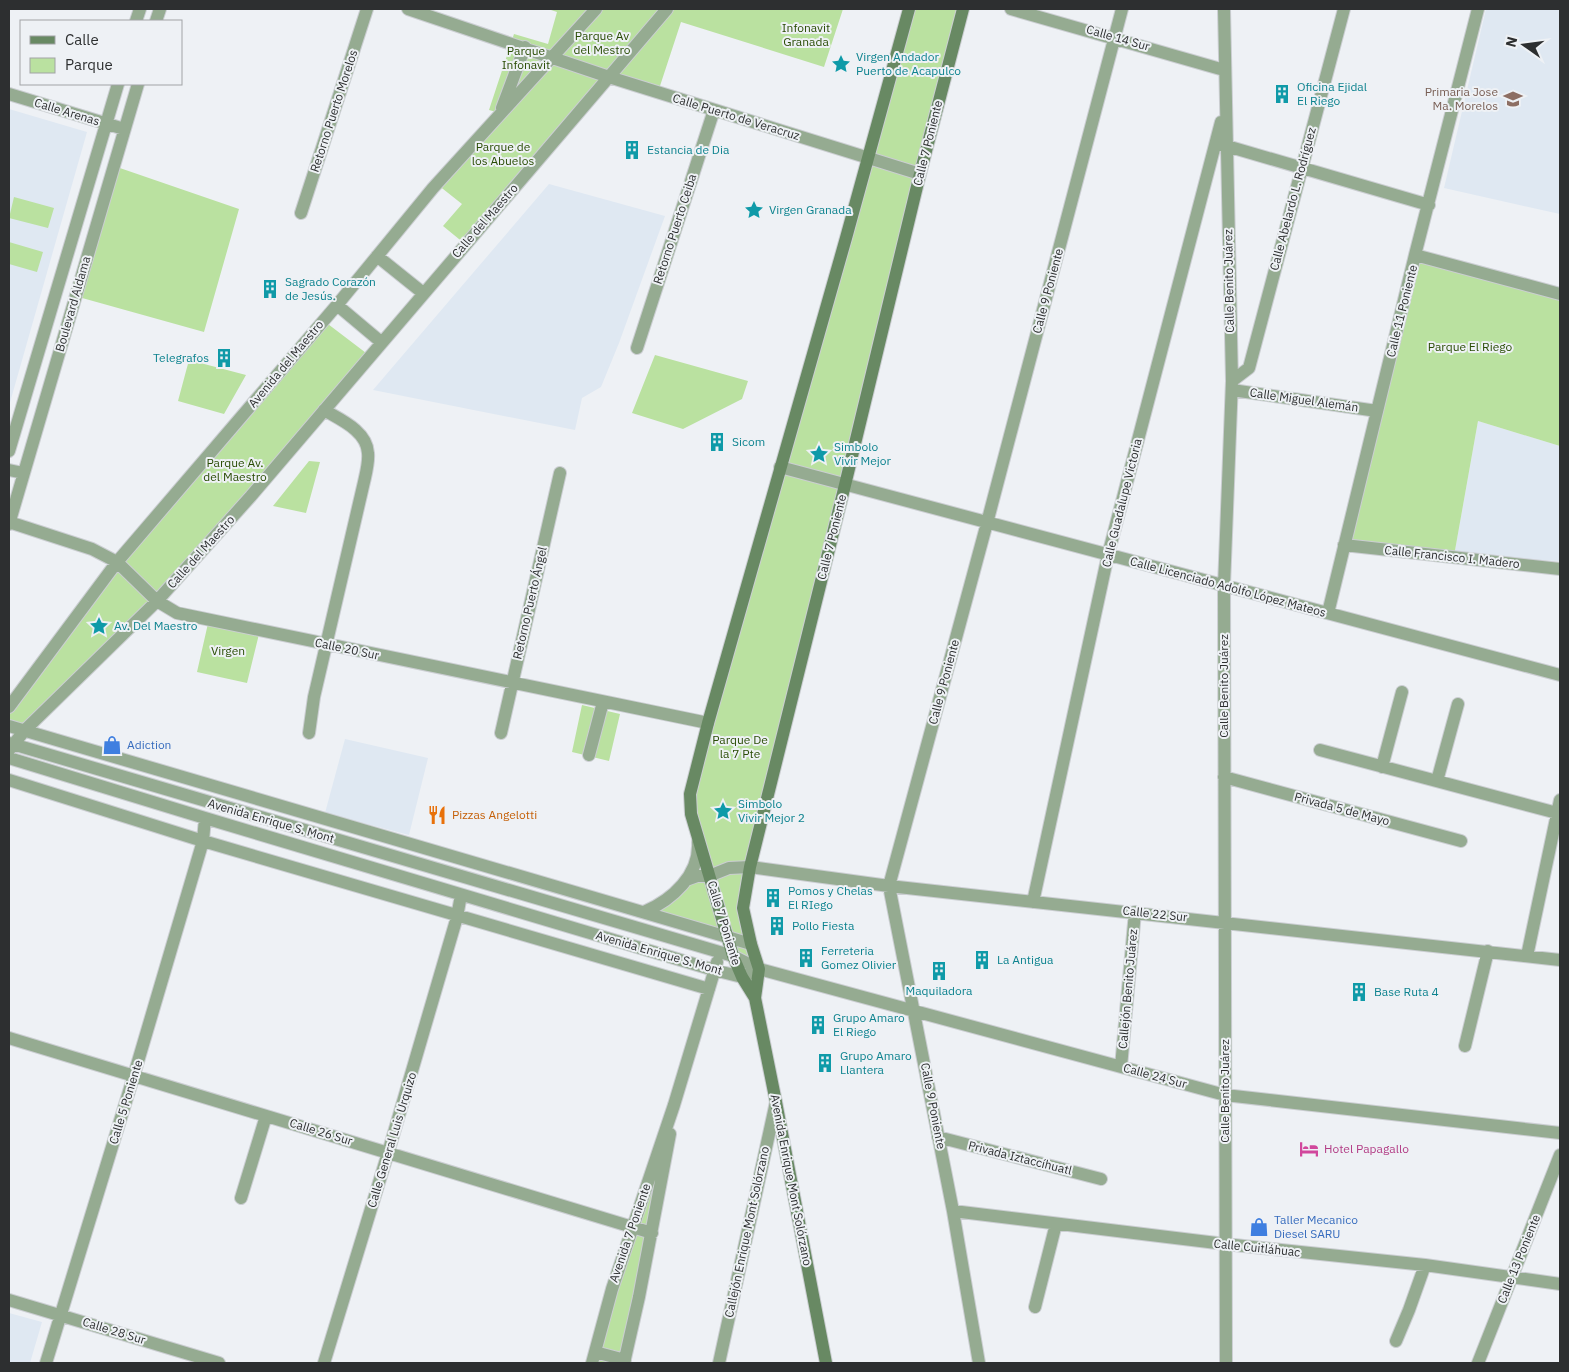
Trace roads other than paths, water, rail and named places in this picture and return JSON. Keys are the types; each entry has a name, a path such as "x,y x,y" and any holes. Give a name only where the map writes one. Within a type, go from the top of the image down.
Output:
{"main road":[{"name":"Calle 7 Poniente","path":"755,998 742,977 733,956 691,814 690,794 708,723 909,9"},
{"name":"Calle 7 Poniente","path":"755,998 759,970 750,944 743,908 750,867 920,174 963,9"},
{"name":"Avenida Enrique Mont Solórzano","path":"755,998 826,1363"}],"street":[{"name":"Retorno Puerto Morelos","path":"301,213 367,9"},
{"name":"Calle Puerto de Veracruz","path":"408,9 608,77 920,174"},
{"name":"Avenida del Maestro","path":"9,707 117,562 337,305 434,188 596,9"},
{"name":"Calle del Maestro","path":"10,746 158,601 251,496 667,9"},
{"name":"Calle 14 Sur","path":"1011,9 1224,70"},
{"name":"Calle 9 Poniente","path":"979,1363 953,1211 890,886 1122,9"},
{"name":"Calle Benito Juárez","path":"1224,9 1225,108 1221,144 1232,385 1224,586 1226,1363"},
{"name":"Calle Abelardo L. Rodríguez","path":"1232,385 1249,368 1344,9"},
{"name":"Calle 11 Poniente","path":"1328,613 1415,255 1478,9"},
{"path":"500,113 524,47"},
{"name":"Boulevard Aldama","path":"9,451 118,85"},
{"name":"Boulevard Aldama","path":"9,523 138,85"},
{"name":"Calle Arenas","path":"9,94 124,129"},
{"name":"Retorno Puerto Ceiba","path":"637,348 714,110"},
{"path":"1221,144 1429,205"},
{"name":"Calle Guadalupe Victoria","path":"1033,902 1108,555 1221,144"},
{"path":"1415,255 1560,294"},
{"path":"377,256 423,293"},
{"path":"337,305 381,342"},
{"name":"Calle Miguel Alemán","path":"1232,385 1377,411"},
{"path":"310,733 314,697 364,482 368,453 362,436 346,423 324,410"},
{"name":"Calle Licenciado Adolfo López Mateos","path":"780,467 1560,675"},
{"path":"9,470 23,473"},
{"name":"Retorno Puerto Ángel","path":"501,732 560,473"},
{"name":"Calle 20 Sur","path":"9,523 92,549 117,562 158,601 177,613 708,723"},
{"name":"Calle Francisco I. Madero","path":"1344,545 1560,569"},
{"path":"1382,767 1402,692"},
{"path":"589,755 603,702"},
{"path":"1437,781 1458,704"},
{"path":"9,726 750,944"},
{"name":"Avenida Enrique S. Mont","path":"10,746 733,956 759,970"},
{"path":"1320,750 1557,812"},
{"name":"Avenida Enrique S. Mont","path":"9,758 461,895 742,977"},
{"name":"Privada 5 de Mayo","path":"1224,777 1461,842"},
{"path":"9,780 203,841 457,917 709,989"},
{"path":"1528,956 1560,800"},
{"name":"Calle 5 Poniente","path":"46,1363 203,841 205,818"},
{"path":"644,912 654,908 666,899 693,871 697,859 698,835"},
{"name":"Calle 22 Sur","path":"686,880 697,876 709,876 729,868 750,867 890,886 1560,960"},
{"name":"Calle General Luis Urquizo","path":"324,1363 388,1153 457,917 461,895"},
{"name":"Callejón Benito Juárez","path":"1121,1067 1135,912"},
{"path":"599,958 603,937"},
{"path":"1465,1046 1488,951"},
{"name":"Avenida 7 Poniente","path":"594,1358 612,1289 674,1105 719,952"},
{"path":"742,977 759,970"},
{"name":"Calle 24 Sur","path":"759,970 1225,1095 1560,1133"},
{"name":"Calle 26 Sur","path":"9,1038 652,1233"},
{"name":"Callejón Enrique Mont Solórzano","path":"719,1363 776,1102"},
{"name":"Avenida 7 Poniente","path":"625,1361 652,1233 674,1114 674,1105"},
{"path":"241,1198 266,1116"},
{"name":"Privada Iztaccíhuatl","path":"938,1138 1101,1179"},
{"name":"Calle 13 Poniente","path":"1478,1363 1560,1156"},
{"name":"Calle Cuitláhuac","path":"953,1211 1225,1244 1425,1265 1560,1284"},
{"path":"1036,1307 1056,1224"},
{"path":"1396,1341 1425,1265"},
{"name":"Calle 28 Sur","path":"9,1300 219,1363"},
{"path":"594,1358 625,1361"}],"place":[{"name":"Virgen Andador Puerto de Acapulco","path":"841,64"},
{"name":"Oficina Ejidal El Riego","path":"1282,94"},
{"name":"Primaria Jose Ma. Morelos","path":"1513,99"},
{"name":"Estancia de Dia","path":"632,150"},
{"name":"Virgen Granada","path":"754,210"},
{"name":"Sagrado Corazón de Jesús.","path":"270,289"},
{"name":"Telegrafos","path":"224,358"},
{"name":"Sicom","path":"717,442"},
{"name":"Simbolo Vivir Mejor","path":"819,454"},
{"name":"Av. Del Maestro","path":"99,626"},
{"name":"Adiction","path":"112,745"},
{"name":"Simbolo Vivir Mejor 2","path":"723,811"},
{"name":"Pizzas Angelotti","path":"437,815"},
{"name":"Pomos y Chelas El RIego","path":"773,898"},
{"name":"Pollo Fiesta","path":"777,926"},
{"name":"Ferreteria Gomez Olivier","path":"806,958"},
{"name":"La Antigua","path":"982,960"},
{"name":"Maquiladora","path":"939,971"},
{"name":"Base Ruta 4","path":"1359,992"},
{"name":"Grupo Amaro El Riego","path":"818,1025"},
{"name":"Grupo Amaro Llantera","path":"825,1063"},
{"name":"Hotel Papagallo","path":"1309,1149"},
{"name":"Taller Mecanico Diesel SARU","path":"1259,1227"}],"park label":[{"name":"Infonavit Granada","path":"806,35"},
{"name":"Parque Av del Mestro","path":"602,43"},
{"name":"Parque Infonavit","path":"526,58"},
{"name":"Parque de los Abuelos","path":"503,154"},
{"name":"Parque El Riego","path":"1470,347"},
{"name":"Parque Av. del Maestro","path":"235,470"},
{"name":"Virgen","path":"228,651"},
{"name":"Parque De la 7 Pte","path":"740,747"}]}
